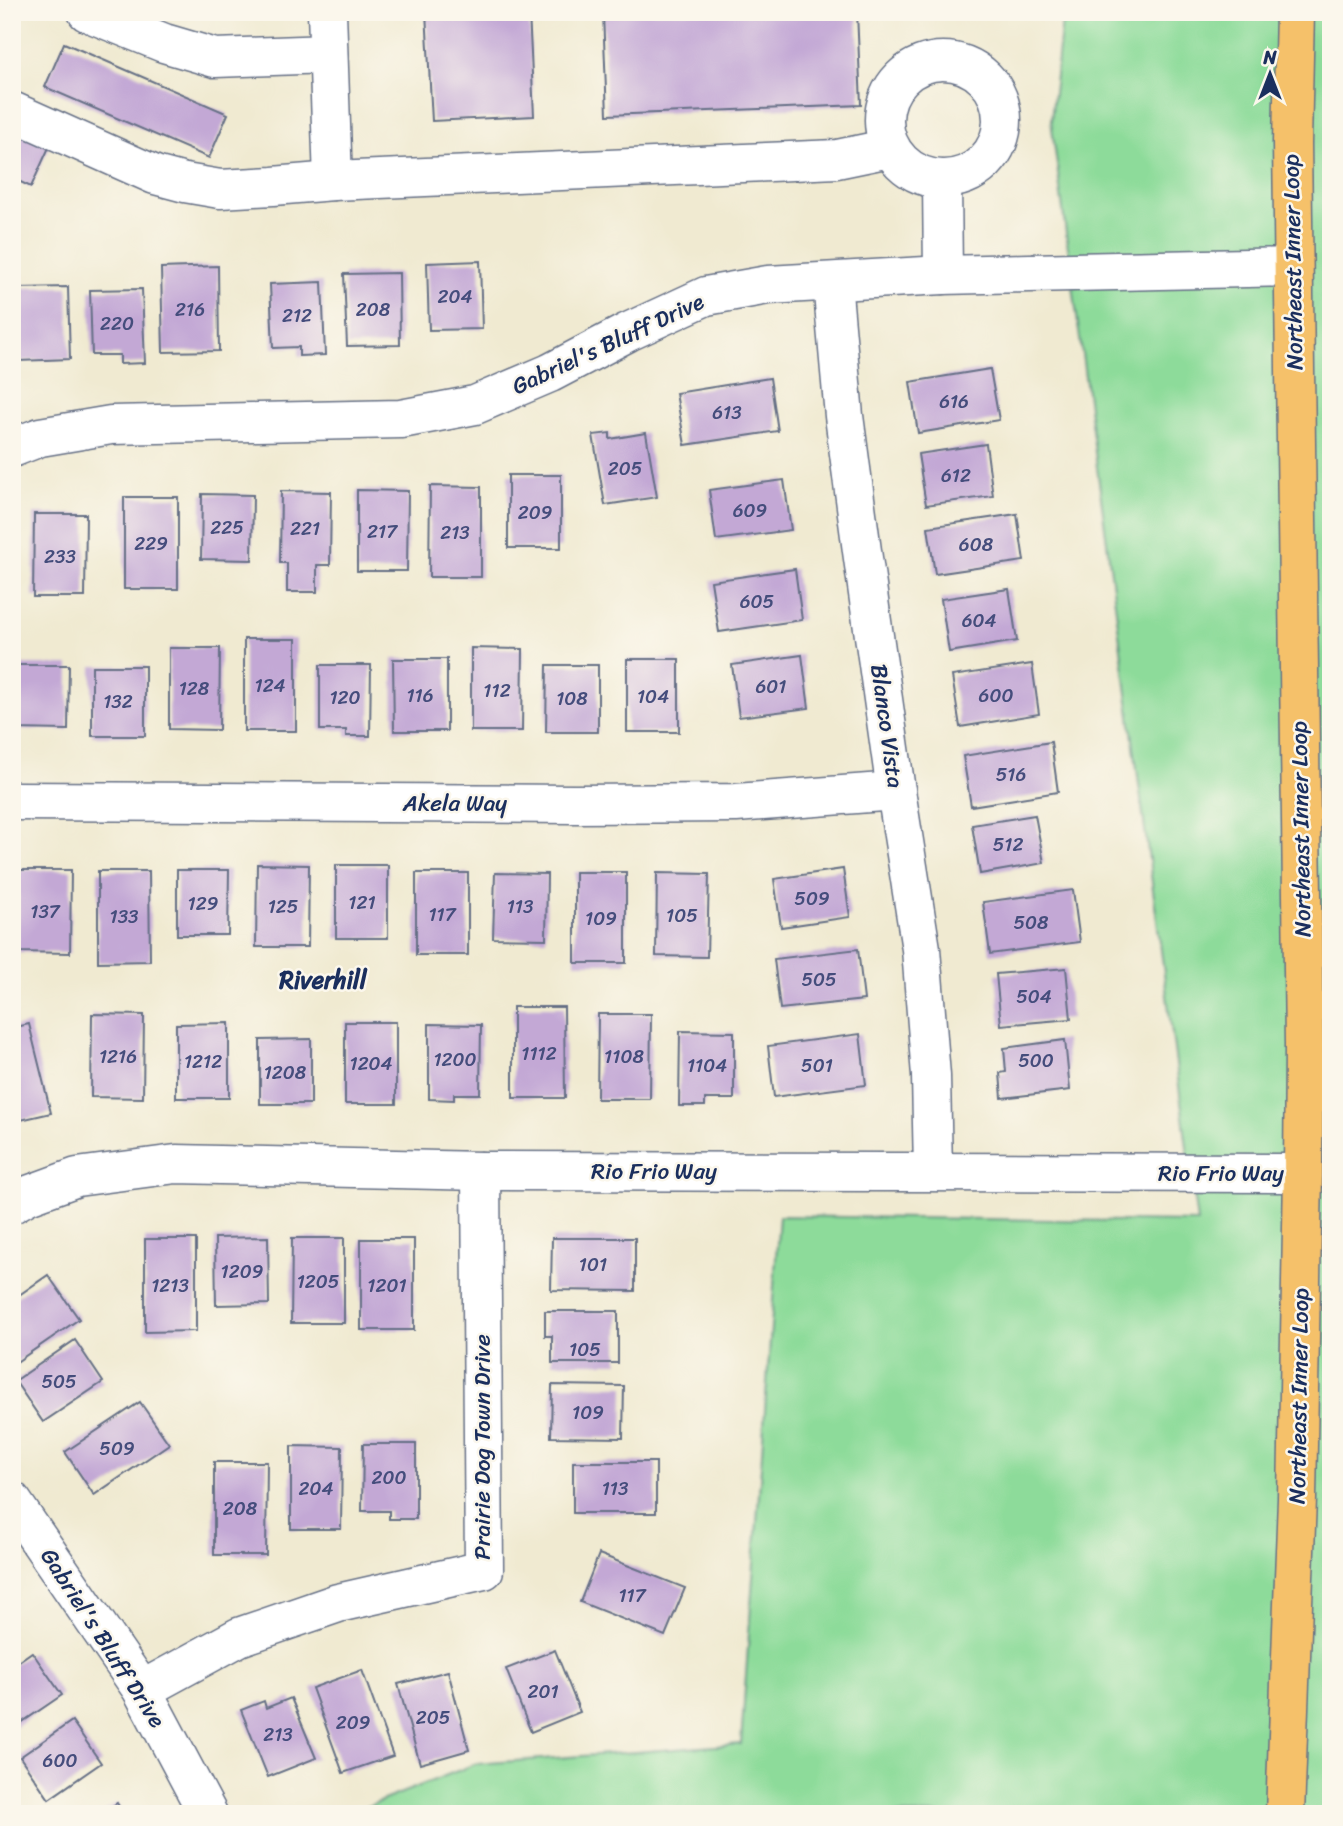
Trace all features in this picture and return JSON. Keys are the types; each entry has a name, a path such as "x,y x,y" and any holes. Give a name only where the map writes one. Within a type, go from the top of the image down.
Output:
{"main road":[{"name":"Northeast Inner Loop","path":"1285,1814 1297,1499 1304,1045 1293,267 1295,12"}],"street":[{"path":"87,12 164,43 215,58 328,54"},
{"path":"327,12 333,181"},
{"path":"940,60 960,62 977,71 991,84 1000,101 1002,120 999,139 990,156 976,169 942,181 920,174 903,164 890,148 884,129 884,109 891,90 903,75 920,64 940,60"},
{"path":"12,111 155,175 220,188 837,159 890,148"},
{"path":"942,181 943,275"},
{"name":"Gabriel's Bluff Drive","path":"12,448 40,437 111,425 401,419 475,405 550,373 628,332 706,296 768,285 943,275 1293,267"},
{"name":"Blanco Vista","path":"832,282 844,416 922,949 931,1076 933,1171"},
{"name":"Akela Way","path":"12,801 722,803 897,791"},
{"name":"Rio Frio Way","path":"12,1204 28,1195 77,1177 176,1164 481,1171 1303,1173"},
{"name":"Prairie Dog Town Drive","path":"142,1690 239,1637 338,1603 484,1570 481,1171"},
{"name":"Gabriel's Bluff Drive","path":"12,1501 142,1690 208,1814"}],"green space":[{"path":"1063,12 1331,12 1331,1814 348,1814 475,1764 741,1744 779,1216 1197,1222 1051,120"}],"building":[{"path":"426,12 529,12 534,116 432,121"},
{"path":"857,12 861,105 607,115 603,13"},
{"path":"64,43 228,114 209,158 45,87"},
{"path":"12,125 51,143 31,187 12,178"},
{"path":"480,261 482,329 429,330 427,263"},
{"path":"218,266 219,351 163,352 161,268"},
{"path":"399,273 400,345 347,346 344,274"},
{"path":"322,282 325,355 299,356 299,347 273,348 270,284"},
{"path":"68,287 70,359 18,361 16,288"},
{"path":"142,289 145,363 120,364 120,355 92,355 90,290"},
{"path":"990,369 999,420 918,433 910,382"},
{"path":"770,378 778,431 685,445 676,393"},
{"path":"610,433 610,439 646,433 657,497 605,505 593,435"},
{"path":"986,444 993,496 926,505 918,454"},
{"path":"508,475 561,475 561,548 508,548"},
{"path":"784,480 791,530 716,540 709,490"},
{"path":"430,486 481,487 481,577 429,577"},
{"path":"357,490 408,491 407,571 357,571"},
{"path":"281,491 331,492 330,565 317,565 317,592 287,592 287,563 280,563"},
{"path":"202,494 253,495 252,560 201,559"},
{"path":"124,497 178,497 178,589 124,589"},
{"path":"34,514 86,514 85,597 33,597"},
{"path":"1017,514 1024,561 935,574 928,527"},
{"path":"795,569 802,620 719,632 711,581"},
{"path":"1009,589 1017,641 949,652 941,599"},
{"path":"244,639 296,639 296,731 244,731"},
{"path":"169,648 220,648 219,730 169,729"},
{"path":"471,648 523,649 522,731 471,731"},
{"path":"802,655 809,708 739,717 732,665"},
{"path":"393,659 447,659 447,731 394,731"},
{"path":"627,659 679,659 679,732 627,732"},
{"path":"1032,664 1039,714 960,727 952,676"},
{"path":"16,665 69,665 68,730 15,729"},
{"path":"320,665 371,665 370,736 346,736 346,730 320,730"},
{"path":"547,665 598,665 598,732 546,732"},
{"path":"92,666 145,666 145,736 92,736"},
{"path":"1051,742 1058,792 971,806 963,756"},
{"path":"1035,815 1044,863 980,874 972,825"},
{"path":"257,864 309,865 308,947 256,947"},
{"path":"336,865 388,865 388,938 336,938"},
{"path":"843,869 850,917 781,927 774,879"},
{"path":"19,870 71,870 70,953 18,952"},
{"path":"177,870 229,870 228,935 177,935"},
{"path":"98,871 149,871 150,961 98,962"},
{"path":"575,872 626,872 626,963 575,963"},
{"path":"416,873 468,873 468,955 416,955"},
{"path":"495,873 547,874 546,939 493,938"},
{"path":"657,873 709,874 707,957 656,956"},
{"path":"1073,890 1080,942 990,954 983,902"},
{"path":"858,949 864,1000 780,1009 774,959"},
{"path":"1066,968 1071,1019 1001,1025 996,974"},
{"path":"513,1007 564,1007 565,1098 513,1098"},
{"path":"92,1014 144,1015 143,1098 91,1097"},
{"path":"598,1014 651,1014 650,1099 597,1099"},
{"path":"345,1022 396,1022 396,1104 345,1104"},
{"path":"229,1023 229,1098 176,1098 176,1024"},
{"path":"29,1024 51,1113 12,1122 12,1028"},
{"path":"429,1024 481,1025 480,1094 454,1094 454,1100 429,1099"},
{"path":"680,1031 734,1032 734,1099 705,1099 705,1106 679,1106"},
{"path":"860,1034 866,1085 774,1097 768,1046"},
{"path":"311,1039 311,1104 260,1104 260,1040"},
{"path":"1065,1040 1070,1090 1002,1098 1000,1073 1006,1072 1004,1048"},
{"path":"268,1237 269,1304 216,1305 215,1238"},
{"path":"292,1238 344,1238 344,1323 291,1323"},
{"path":"552,1238 635,1238 635,1291 551,1290"},
{"path":"145,1239 196,1239 196,1331 145,1332"},
{"path":"361,1239 414,1239 414,1330 361,1330"},
{"path":"48,1275 79,1319 12,1365 12,1300"},
{"path":"545,1311 618,1311 618,1363 552,1363 552,1336 545,1336"},
{"path":"75,1340 103,1382 43,1422 15,1381"},
{"path":"552,1385 624,1386 623,1438 551,1437"},
{"path":"140,1402 169,1444 94,1495 65,1452"},
{"path":"363,1444 416,1444 416,1519 389,1519 389,1511 362,1511"},
{"path":"291,1446 342,1447 341,1529 291,1529"},
{"path":"214,1462 267,1462 266,1555 214,1555"},
{"path":"573,1462 656,1462 656,1513 573,1513"},
{"path":"599,1554 685,1588 665,1636 580,1602"},
{"path":"555,1650 580,1712 531,1732 506,1669"},
{"path":"32,1652 62,1695 12,1729 12,1666"},
{"path":"362,1670 393,1756 343,1773 312,1688"},
{"path":"448,1671 469,1750 420,1764 398,1684"},
{"path":"291,1698 316,1758 268,1777 241,1710 264,1701 266,1708"},
{"path":"72,1721 101,1763 49,1799 20,1757"},
{"path":"117,1803 124,1814 101,1814"}],"district":[{"name":"Riverhill","path":"323,980"}]}
